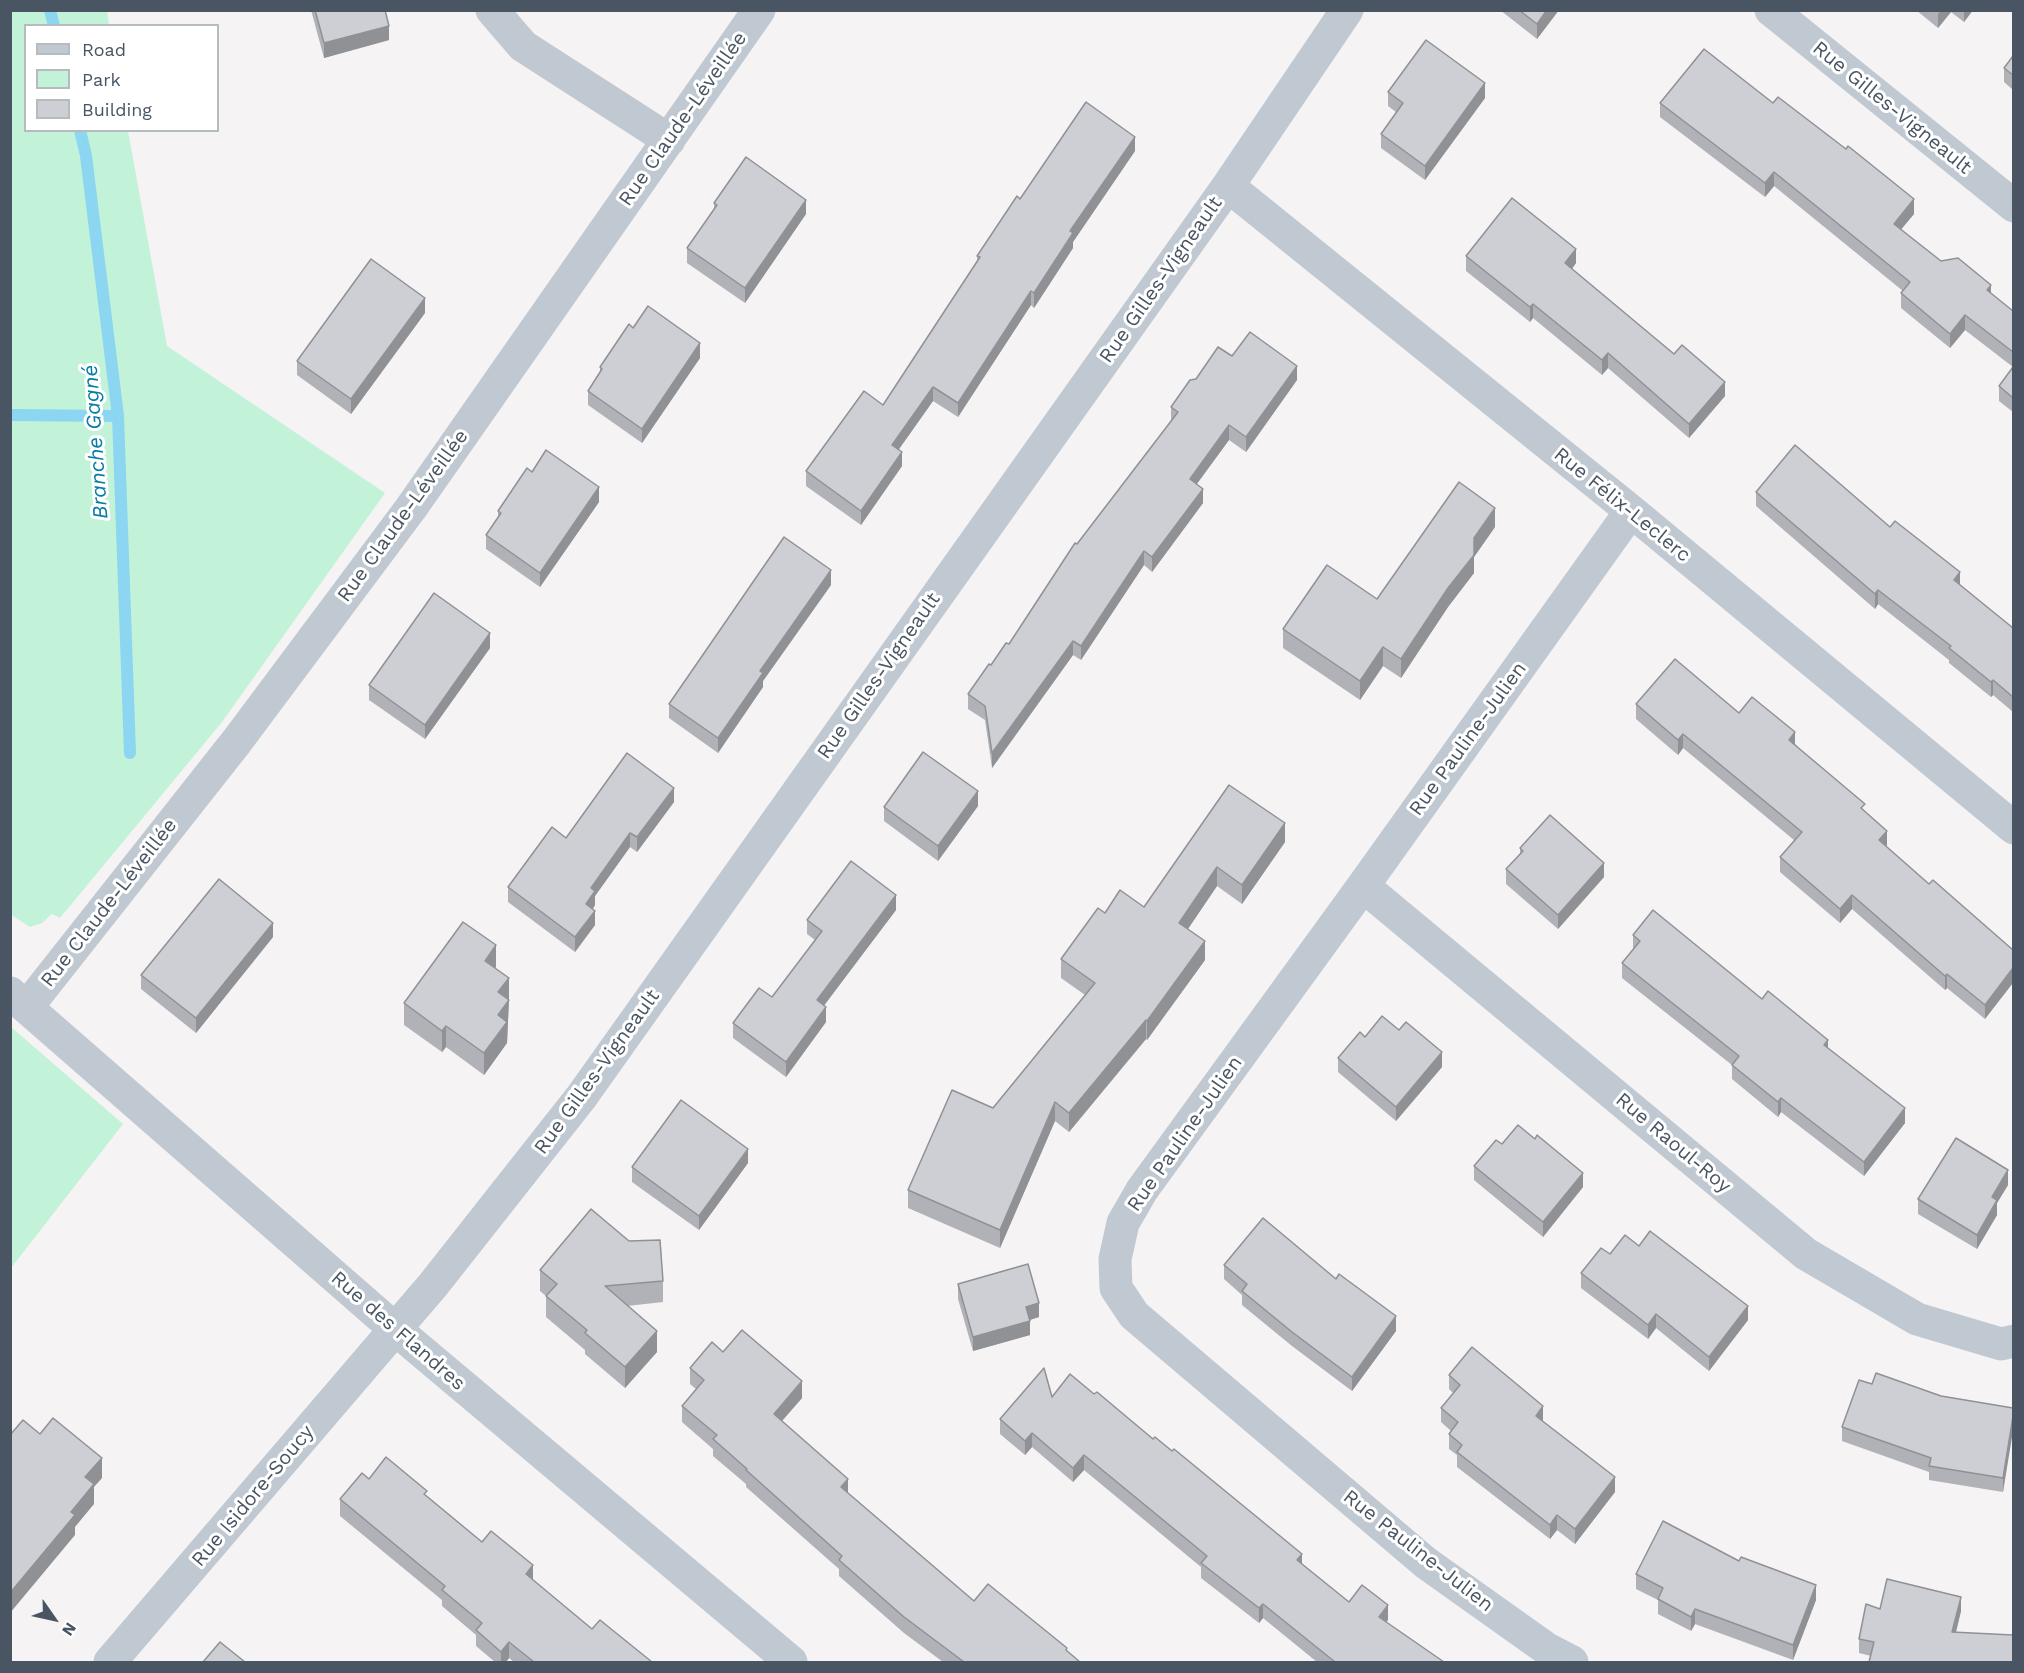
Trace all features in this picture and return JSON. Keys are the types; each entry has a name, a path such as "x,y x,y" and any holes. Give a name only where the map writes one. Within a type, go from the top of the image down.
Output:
{"street":[{"path":"492,10 523,46 669,140"},
{"name":"Rue Claude-Léveillée","path":"19,1000 237,741 411,508 759,10"},
{"name":"Rue Gilles-Vigneault","path":"395,1329 439,1278 582,1096 1228,186 1347,10"},
{"name":"Rue Gilles-Vigneault","path":"1771,10 2013,206"},
{"name":"Rue Félix-Leclerc","path":"1228,186 1631,511 2013,828"},
{"name":"Rue Pauline-Julien","path":"1572,1662 1547,1649 1426,1563 1134,1315 1116,1288 1115,1259 1123,1223 1142,1190 1631,511"},
{"name":"Rue Raoul-Roy","path":"1363,886 1806,1254 1917,1319 2001,1344 2013,1341"},
{"name":"Rue des Flandres","path":"19,1000 395,1329 791,1662"},
{"name":"Rue Isidore-Soucy","path":"110,1662 395,1329"}],"green space":[{"path":"11,10 107,11 109,24 24,24 24,132 128,132 167,346 385,493 222,722 60,918 52,914 42,923 30,927 10,914"},
{"path":"11,1027 123,1124 11,1268"}],"building":[{"path":"315,10 385,10 389,26 324,43"},
{"path":"1519,10 1547,10 1537,24"},
{"path":"1426,40 1485,83 1425,166 1381,134 1403,103 1388,92"},
{"path":"1704,49 1773,103 1778,97 1846,149 1848,146 1914,199 1894,224 1941,261 1958,258 1991,285 1987,290 2013,311 2013,352 1965,315 1950,334 1901,293 1910,282 1774,172 1765,183 1660,103"},
{"path":"2013,56 2013,75 2004,68"},
{"path":"1086,102 1135,137 1070,231 1073,233 1034,293 1031,291 958,403 933,387 892,445 902,452 861,511 806,471 864,391 883,405 1017,196 1020,199"},
{"path":"746,157 806,200 745,288 687,248 717,205 714,203"},
{"path":"1512,198 1576,249 1565,263 1674,354 1682,345 1725,382 1689,424 1608,353 1602,360 1533,304 1530,307 1466,256"},
{"path":"371,259 425,298 351,399 297,361"},
{"path":"648,306 700,343 642,429 588,391 602,369 600,367 629,324 633,328"},
{"path":"1250,332 1297,366 1246,437 1229,425 1190,479 1203,489 1152,557 1144,551 1081,646 1073,641 992,753 985,706 968,694 1006,643 1009,644 1075,543 1077,544 1178,412 1171,407 1190,380 1196,379 1218,347 1232,356"},
{"path":"2013,367 2013,398 1999,386"},
{"path":"1795,445 1890,527 1895,521 1960,572 1954,580 2013,628 2013,697 1993,680 1991,682 1949,648 1951,646 1878,590 1875,594 1756,492"},
{"path":"546,450 599,487 540,573 486,535 501,513 498,511 527,468 532,472"},
{"path":"1459,482 1495,508 1474,538 1474,555 1448,588 1401,659 1383,647 1360,681 1283,629 1327,565 1377,599"},
{"path":"784,537 831,570 760,671 763,673 718,738 669,704"},
{"path":"434,593 490,633 425,725 369,685"},
{"path":"1675,659 1739,713 1752,697 1795,732 1789,740 1865,804 1861,808 1887,831 1879,840 1929,884 1933,880 2013,950 2013,968 1985,1005 1947,974 1945,976 1852,895 1840,909 1780,857 1802,832 1683,734 1678,740 1636,704"},
{"path":"923,752 978,791 938,846 884,807"},
{"path":"627,753 674,788 637,837 630,833 591,888 595,891 586,904 595,911 575,937 508,887 552,827 566,838"},
{"path":"1229,785 1285,823 1242,885 1217,867 1179,923 1205,941 1147,1021 1069,1113 1055,1102 1000,1230 908,1190 952,1090 993,1108 1095,983 1061,959 1098,908 1105,913 1120,890 1144,907"},
{"path":"1550,815 1604,863 1558,915 1506,869 1523,851 1520,848"},
{"path":"851,861 896,895 817,1000 826,1007 786,1062 733,1023 759,988 772,997 822,931 807,920"},
{"path":"219,879 273,923 196,1018 141,975"},
{"path":"1653,910 1762,999 1768,991 1828,1040 1824,1045 1905,1108 1864,1162 1781,1098 1778,1102 1732,1065 1739,1056 1622,963 1640,941 1633,935"},
{"path":"463,922 496,945 485,961 509,978 498,992 509,1000 498,1015 507,1022 484,1053 446,1026 442,1031 404,1003"},
{"path":"1382,1016 1399,1030 1406,1022 1442,1052 1396,1107 1338,1058 1360,1032 1365,1037"},
{"path":"681,1100 748,1149 699,1216 632,1167"},
{"path":"1518,1125 1535,1139 1537,1135 1583,1173 1543,1222 1474,1166 1496,1140 1502,1144"},
{"path":"1956,1138 2008,1170 1992,1197 1997,1200 1977,1235 1918,1199"},
{"path":"591,1209 629,1241 660,1240 663,1281 605,1286 657,1331 625,1367 585,1333 587,1330 546,1296 557,1284 540,1270"},
{"path":"1263,1218 1336,1279 1339,1274 1396,1316 1352,1377 1242,1291 1247,1284 1224,1265"},
{"path":"1650,1231 1748,1306 1709,1357 1656,1314 1648,1325 1581,1273 1601,1248 1610,1254 1625,1235 1639,1246"},
{"path":"1028,1264 1039,1303 1026,1307 1030,1321 973,1337 958,1284"},
{"path":"742,1330 802,1381 774,1414 848,1479 841,1487 974,1601 988,1584 1067,1648 1066,1650 1080,1662 964,1662 904,1617 839,1560 842,1556 713,1439 717,1435 682,1406 704,1380 690,1368 712,1342 723,1352"},
{"path":"1472,1347 1543,1406 1536,1416 1615,1477 1575,1529 1557,1515 1550,1525 1457,1452 1462,1445 1449,1434 1458,1422 1441,1408 1460,1385 1449,1375"},
{"path":"1044,1368 1052,1397 1070,1374 1094,1394 1097,1392 1153,1439 1155,1437 1172,1451 1174,1449 1302,1554 1297,1560 1349,1602 1362,1585 1388,1605 1379,1617 1444,1662 1335,1662 1263,1604 1259,1608 1201,1563 1207,1556 1084,1455 1073,1468 1032,1433 1025,1441 1000,1419"},
{"path":"1876,1373 1941,1396 2013,1408 2003,1478 1929,1466 1931,1458 1842,1427 1859,1380 1872,1384"},
{"path":"53,1418 102,1458 85,1477 94,1484 71,1512 75,1515 10,1593 10,1435 23,1420 40,1434"},
{"path":"386,1457 427,1491 424,1494 482,1542 491,1531 533,1565 526,1574 592,1629 600,1620 652,1662 534,1662 509,1642 501,1652 476,1630 482,1623 442,1590 445,1586 340,1499 362,1473 369,1479"},
{"path":"1663,1521 1739,1561 1741,1557 1816,1585 1793,1645 1695,1609 1691,1617 1658,1599 1663,1588 1636,1574"},
{"path":"1887,1579 1961,1597 1952,1632 2013,1635 2013,1662 1869,1662 1874,1642 1859,1639 1866,1604 1880,1609"},
{"path":"220,1642 245,1662 203,1662"}],"waterway":[{"name":"Branche Gagné","path":"50,10 54,24"},
{"name":"Branche Gagné","path":"80,132 86,156 118,416 130,753"},
{"path":"10,415 118,416"}]}
